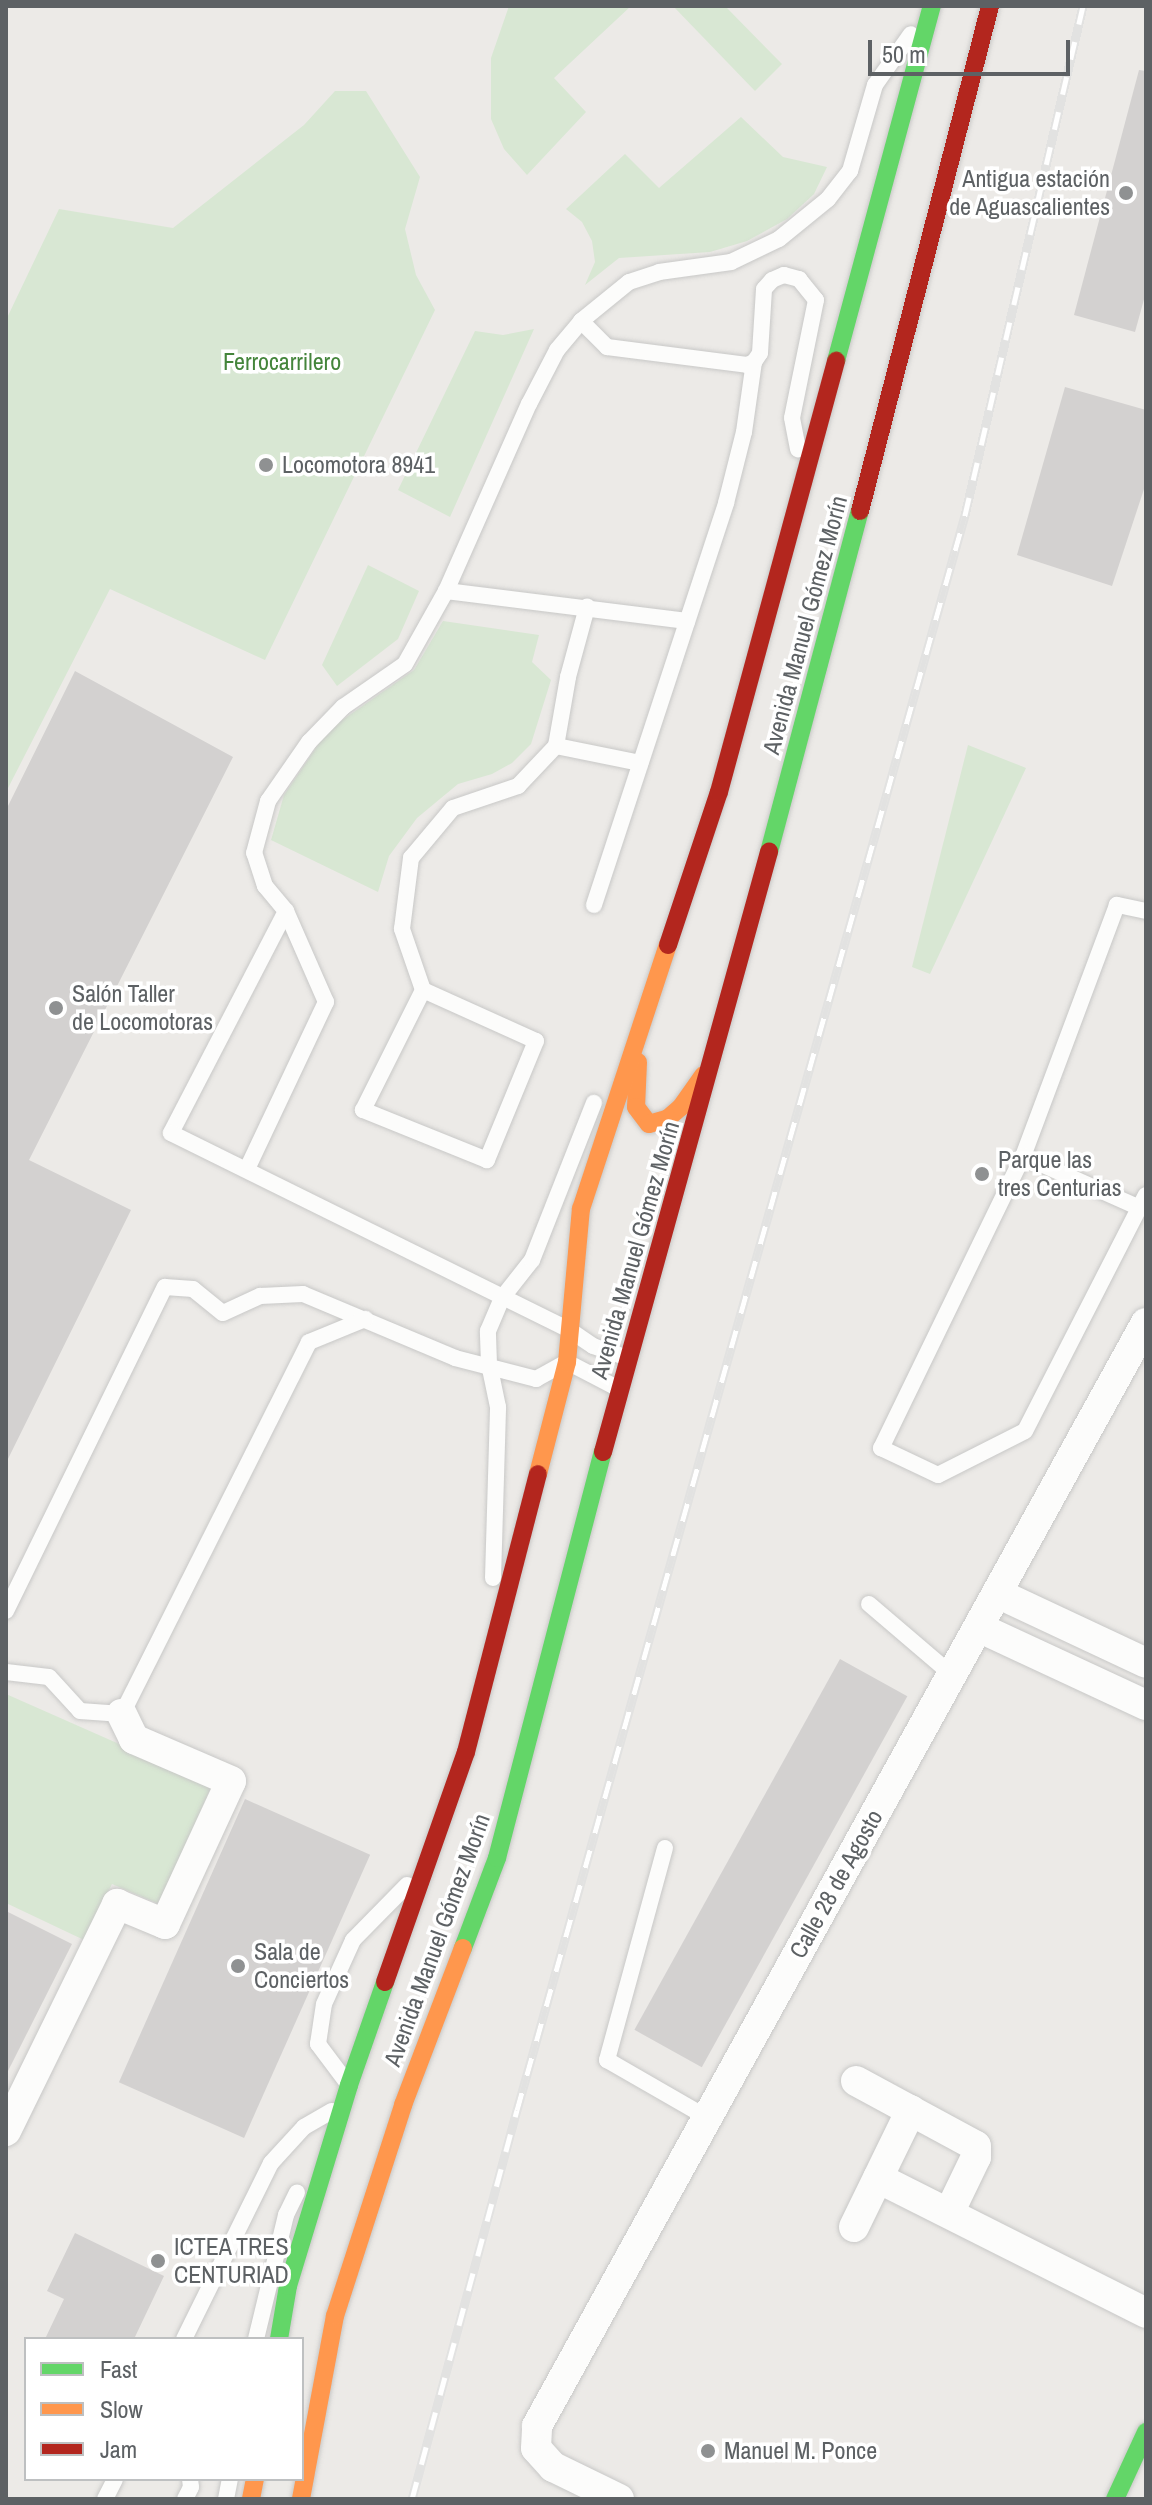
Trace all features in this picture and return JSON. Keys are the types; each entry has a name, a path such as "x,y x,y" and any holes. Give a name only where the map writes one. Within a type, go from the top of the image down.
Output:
{"main road":[{"name":"Avenida Manuel Gómez Morín","path":"301,2499 335,2316 403,2105 497,1858 620,1389 713,1061 990,6"},
{"name":"Avenida Manuel Gómez Morín","path":"279,2337 288,2286 335,2140 349,2085 466,1752 567,1362 581,1209 719,792 931,8"},
{"path":"648,1009 636,1074 636,1107 641,1118 649,1124 667,1119 681,1107 713,1061"},
{"path":"1115,2499 1146,2432"}],"street":[{"name":"Calle 28 de Agosto","path":"619,2499 553,2467 536,2448 537,2426 1146,1323"},
{"path":"999,1594 1146,1663"},
{"path":"980,1628 1146,1705"},
{"path":"6,2131 117,1904 165,1924 231,1781 134,1739 122,1714"},
{"path":"856,2081 976,2146 976,2157 949,2213"},
{"path":"854,2227 911,2110"},
{"path":"878,2178 1146,2313"}],"lane":[{"path":"247,1169 326,1002 286,911 265,886 254,853 268,801 309,742 343,707 405,664 446,591 529,404 557,350 581,321 629,282 659,272 731,262 779,239 828,199 850,171 875,85 891,58 931,8"},
{"path":"594,905 726,503 744,432 754,362 760,353 764,289 772,280 784,275 799,279 816,300 792,418 805,482"},
{"path":"581,321 607,347 747,365 754,362"},
{"path":"446,591 687,621"},
{"path":"423,990 536,1041 487,1160 363,1110 423,990 402,929 411,858 453,808 518,786 556,746 568,677 587,607"},
{"path":"556,746 640,763"},
{"path":"1023,1156 1144,1204 1025,1431 938,1475 881,1448 1023,1156 1117,905 1146,911"},
{"path":"286,911 171,1133 568,1329 593,1346 630,1359"},
{"path":"491,1647 498,1407 489,1364 488,1331 502,1298 532,1260 598,1093 648,1009"},
{"path":"6,1611 165,1287 193,1289 223,1313 260,1296 303,1294 455,1358 489,1364 536,1379 567,1362 620,1389"},
{"path":"6,1672 49,1677 80,1711 122,1714 309,1342 365,1319"},
{"path":"869,1604 952,1675"},
{"path":"665,1848 607,2060 708,2118"},
{"path":"349,2085 318,2044 324,2004 353,1940 422,1870"},
{"path":"185,2337 271,2163 304,2127 344,2104"},
{"path":"256,2337 286,2215 311,2164 335,2140"},
{"path":"105,2499 114,2481"}],"green space":[{"path":"509,6 631,6 554,78 586,112 527,175 504,149 491,119 491,58"},
{"path":"673,6 725,6 782,64 755,91"},
{"name":"Ferrocarrilero","path":"335,91 366,91 420,177 405,229 416,275 435,310 265,660 110,589 6,792 6,320 59,209 173,228 304,125"},
{"path":"741,117 783,157 827,167 814,194 787,219 747,241 710,252 619,258 585,285 595,262 592,241 582,222 566,209 625,154 659,188"},
{"path":"534,329 450,517 398,490 475,331 503,335"},
{"path":"368,565 419,591 398,639 337,686 322,665"},
{"path":"443,621 539,635 532,662 551,680 531,744 512,763 492,774 458,784 417,818 389,856 378,892 271,840 284,795 328,730 414,670"},
{"path":"968,745 1026,768 930,974 912,967"},
{"path":"6,1694 212,1785 159,1904 112,1884 84,1940 6,1903"}],"building":[{"name":"Antigua estación de Aguascalientes","path":"1139,70 1146,71 1146,292 1135,332 1074,315"},
{"path":"1065,387 1146,410 1146,483 1112,586 1017,555"},
{"name":"Salón Taller de Locomotoras","path":"75,671 233,757 29,1160 131,1210 6,1463 6,810"},
{"path":"840,1659 907,1696 702,2067 634,2030"},
{"name":"Sala de Conciertos","path":"245,1799 370,1855 244,2138 119,2082"},
{"path":"6,1911 72,1944 6,2075"},
{"path":"75,2233 164,2276 135,2337 46,2337 64,2299 47,2291"}],"railway":[{"path":"412,2499 517,2110 965,515 1083,6"}],"traffic: fast":[{"path":"836,361 932,6"},
{"path":"769,852 860,511"},
{"path":"463,1948 497,1858 603,1452"},
{"path":"279,2337 288,2286 349,2085 385,1982"},
{"path":"1115,2499 1146,2432"}],"traffic: slow":[{"path":"538,1474 567,1362 581,1209 668,945"},
{"path":"638,1062 636,1107 649,1124 667,1119 681,1107 703,1075"},
{"path":"301,2499 335,2316 403,2105 463,1948"},
{"path":"251,2499 255,2481"}],"traffic: jam":[{"path":"860,511 990,6"},
{"path":"668,945 719,792 836,361"},
{"path":"603,1452 769,852"},
{"path":"385,1982 466,1752 538,1474"}],"place":[{"name":"Antigua estación de Aguascalientes","path":"1126,193"},
{"name":"Locomotora 8941","path":"266,465"},
{"name":"Salón Taller de Locomotoras","path":"56,1008"},
{"name":"Parque las tres Centurias","path":"982,1174"},
{"name":"Sala de Conciertos","path":"238,1966"},
{"name":"ICTEA TRES CENTURIAD","path":"158,2261"},
{"name":"Manuel M. Ponce","path":"708,2451"}]}
